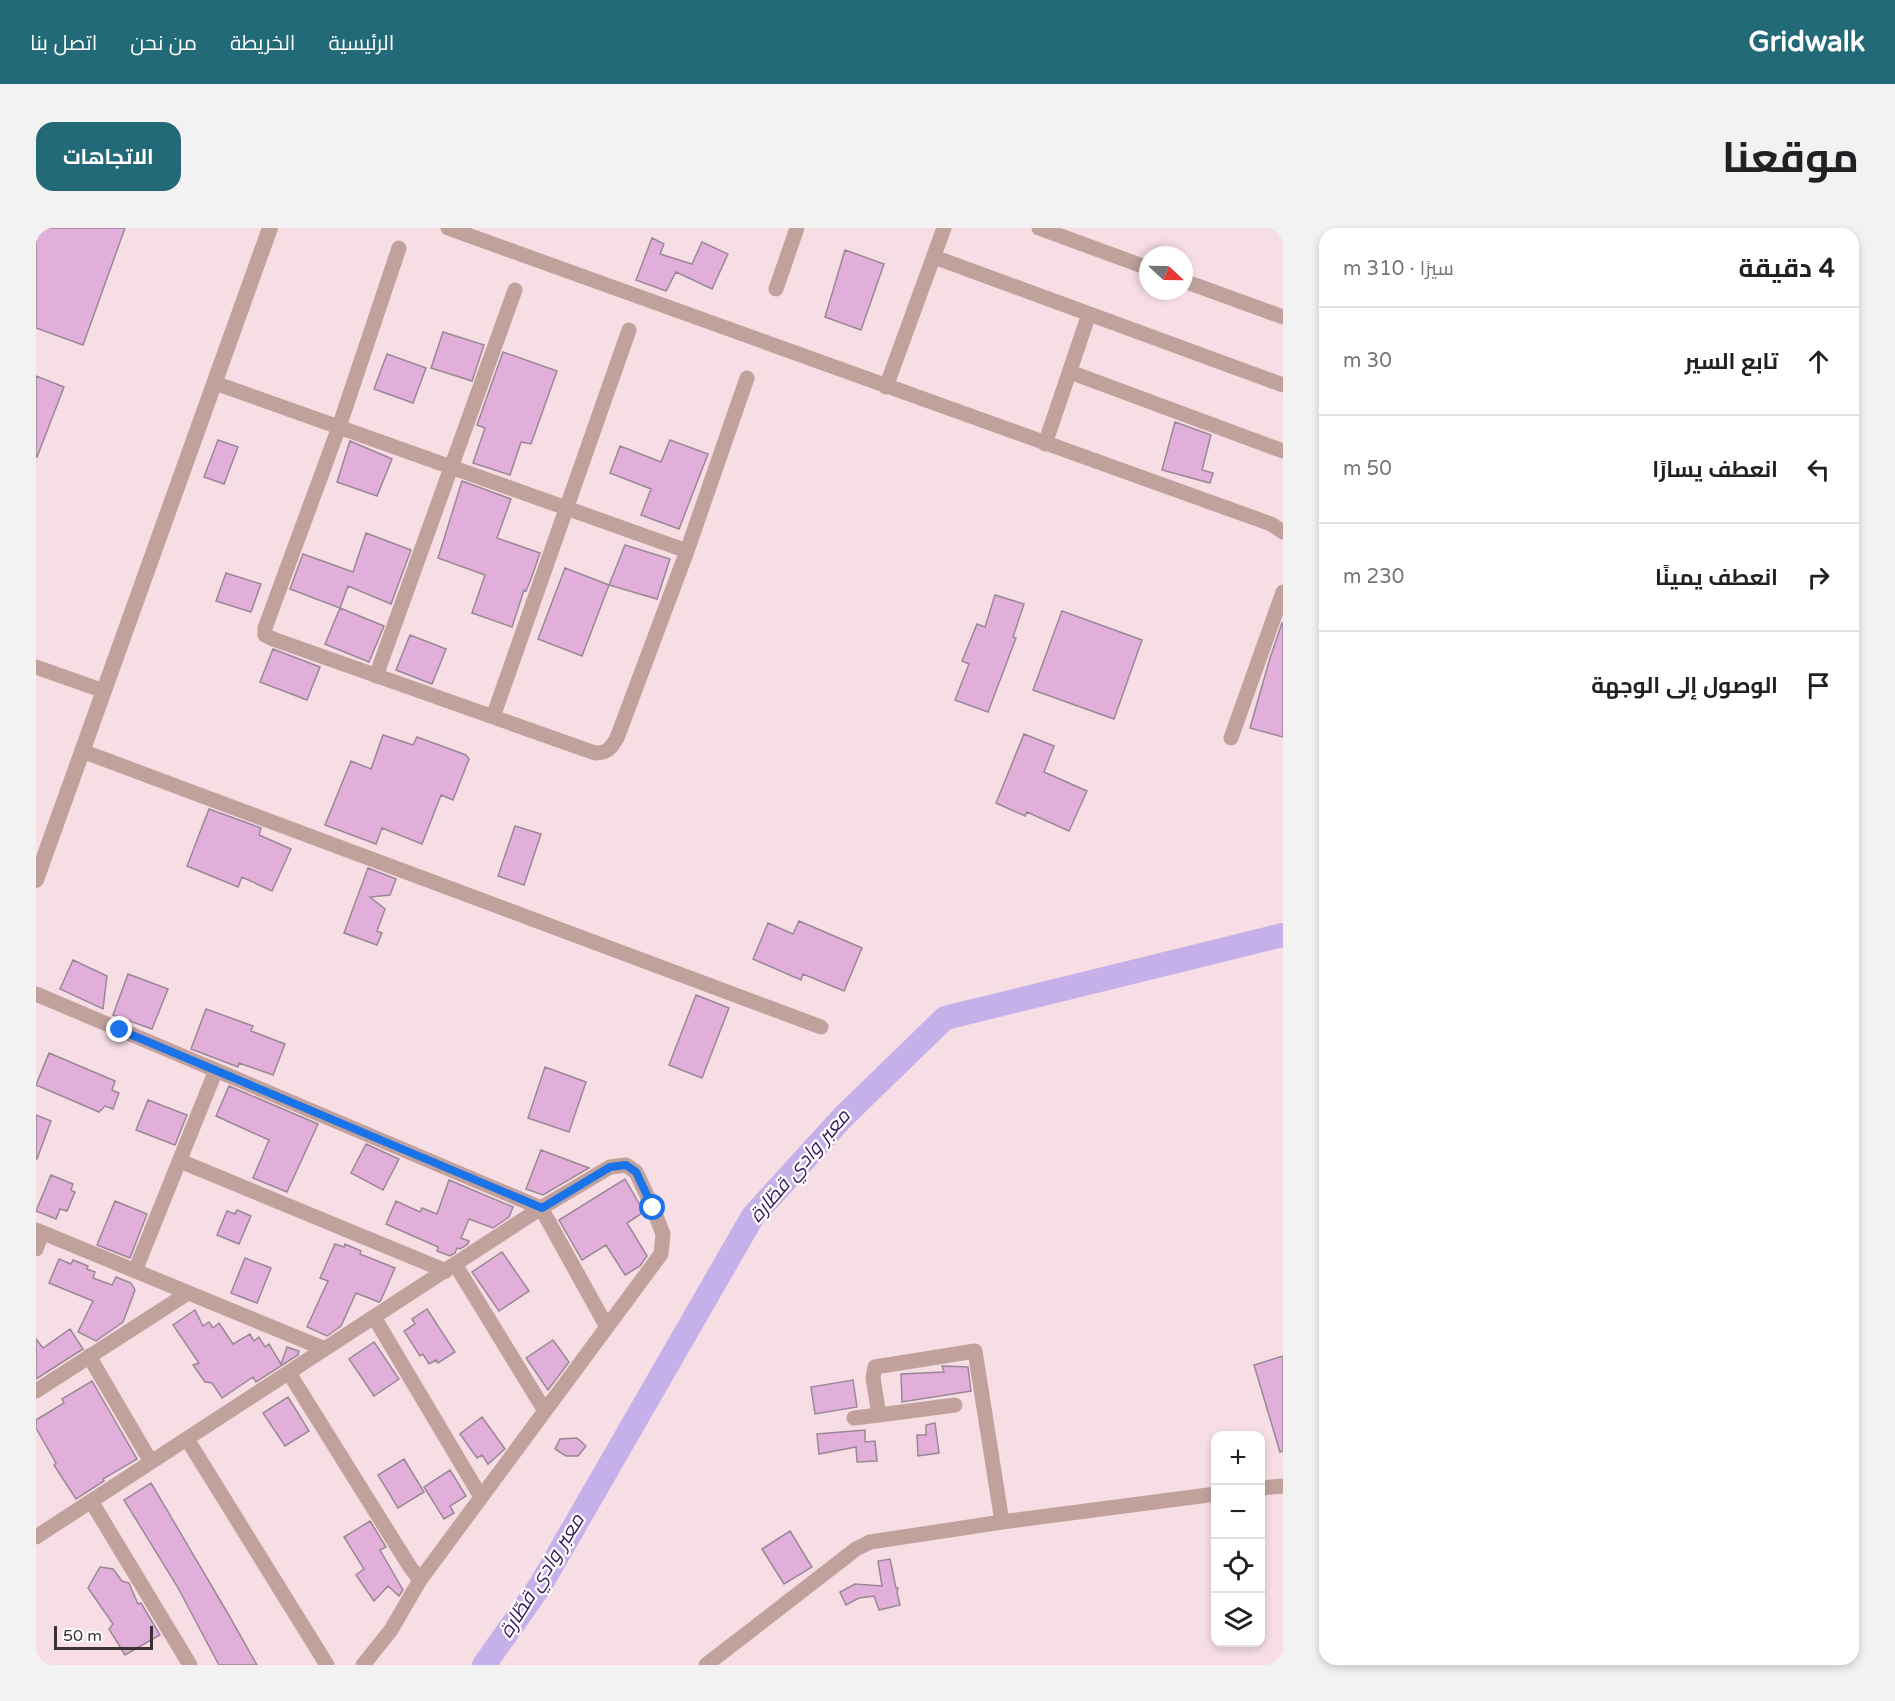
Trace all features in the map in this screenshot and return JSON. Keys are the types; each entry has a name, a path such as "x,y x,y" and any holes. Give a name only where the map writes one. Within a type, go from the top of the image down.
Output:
{"street":[{"path":"36,880 270,228"},
{"path":"448,228 1271,524 1283,532"},
{"path":"776,288 797,228"},
{"path":"886,387 944,228"},
{"path":"1039,228 1139,265"},
{"path":"399,248 339,427 265,628 265,635 596,753 604,753 611,748 616,738 687,551 747,378"},
{"path":"934,256 1283,385"},
{"path":"1193,284 1283,317"},
{"path":"376,676 515,290"},
{"path":"1045,444 1089,314"},
{"path":"493,717 629,330"},
{"path":"1070,372 1283,450"},
{"path":"215,383 687,551"},
{"path":"1231,738 1283,592"},
{"path":"36,667 104,691"},
{"path":"82,751 822,1027"},
{"path":"36,994 542,1208 607,1327"},
{"path":"135,1271 216,1070"},
{"path":"180,1161 450,1267 544,1411"},
{"path":"36,1537 542,1208 610,1167 626,1165 636,1172 663,1233 661,1254 420,1580 390,1630 363,1665"},
{"path":"36,1249 39,1232 325,1349"},
{"path":"36,1391 188,1293"},
{"path":"374,1317 481,1497"},
{"path":"879,1415 873,1378 875,1367 975,1351 1002,1522"},
{"path":"90,1356 151,1462"},
{"path":"289,1373 420,1580"},
{"path":"854,1418 956,1405"},
{"path":"187,1439 327,1665"},
{"path":"1265,1488 1283,1486"},
{"path":"706,1665 864,1544 879,1539 1211,1495"},
{"path":"91,1501 190,1665"}],"building":[{"path":"36,228 125,228 83,345 36,328"},
{"path":"652,238 664,244 660,254 692,264 702,242 728,254 712,289 676,272 666,291 636,280"},
{"path":"845,250 884,264 861,330 825,317"},
{"path":"443,332 484,345 472,381 431,368"},
{"path":"503,352 557,371 531,444 521,442 510,475 473,463 485,428 477,425"},
{"path":"387,354 426,368 413,403 374,389"},
{"path":"36,376 64,387 37,457 36,457"},
{"path":"1175,422 1211,435 1202,470 1213,473 1210,483 1162,470"},
{"path":"218,440 238,447 224,484 204,477"},
{"path":"670,440 708,454 679,529 641,515 651,489 610,473 620,446 661,462"},
{"path":"350,441 392,459 377,496 337,482"},
{"path":"462,481 511,499 497,538 540,553 526,591 524,590 512,627 472,613 485,575 438,558"},
{"path":"366,533 411,550 391,604 348,586 340,608 290,589 303,554 353,572"},
{"path":"625,545 670,559 657,599 609,585"},
{"path":"565,568 609,585 582,656 538,639"},
{"path":"226,573 261,584 251,612 216,601"},
{"path":"995,595 1024,604 1013,637 1016,638 988,712 955,700 969,664 962,661 977,624 985,627"},
{"path":"340,608 384,626 369,662 325,644"},
{"path":"1062,611 1142,640 1114,719 1033,690"},
{"path":"1283,623 1283,737 1250,728"},
{"path":"410,635 446,649 432,684 396,670"},
{"path":"273,649 320,667 307,700 260,682"},
{"path":"1024,734 1054,746 1044,772 1087,791 1069,831 1027,812 1025,816 996,803"},
{"path":"383,735 413,745 417,737 466,755 469,759 453,800 441,795 422,844 382,828 376,844 325,825 351,761 371,769"},
{"path":"209,809 261,828 259,835 291,849 272,891 242,877 238,887 187,866"},
{"path":"515,826 541,834 524,885 498,876"},
{"path":"368,868 396,879 390,895 370,897 385,909 377,931 382,933 377,945 344,933"},
{"path":"799,921 862,948 844,991 803,974 801,980 753,959 768,923 793,934"},
{"path":"73,960 107,976 103,1009 60,989"},
{"path":"128,974 168,989 152,1029 113,1015"},
{"path":"696,995 729,1008 702,1078 669,1065"},
{"path":"206,1009 253,1026 251,1031 285,1044 273,1075 239,1063 238,1067 191,1049"},
{"path":"49,1053 115,1081 112,1090 119,1093 113,1109 105,1106 99,1112 36,1085"},
{"path":"545,1067 586,1082 569,1132 528,1118"},
{"path":"229,1086 318,1124 287,1192 253,1178 269,1140 216,1116"},
{"path":"148,1100 187,1115 175,1145 136,1130"},
{"path":"36,1115 51,1121 37,1159 36,1159"},
{"path":"366,1144 399,1159 383,1190 351,1173"},
{"path":"541,1150 589,1168 543,1195 526,1189"},
{"path":"51,1175 73,1184 71,1190 75,1192 67,1211 60,1209 56,1219 36,1211"},
{"path":"625,1179 644,1212 627,1223 647,1256 640,1266 625,1275 606,1245 582,1260 559,1220"},
{"path":"449,1180 513,1207 509,1217 493,1228 469,1219 461,1238 469,1241 468,1244 460,1249 457,1248 450,1256 437,1251 438,1247 386,1224 396,1201 420,1212 422,1208 437,1214"},
{"path":"115,1201 147,1214 130,1258 97,1245"},
{"path":"237,1210 251,1216 239,1244 217,1235 227,1211 235,1214"},
{"path":"335,1244 344,1247 345,1244 361,1251 360,1254 395,1268 379,1302 356,1293 341,1326 327,1336 307,1327 328,1281 320,1278"},
{"path":"502,1252 529,1291 499,1311 472,1272"},
{"path":"245,1258 271,1268 257,1303 231,1293"},
{"path":"59,1259 71,1264 73,1260 88,1266 87,1269 95,1272 93,1278 112,1285 116,1277 131,1283 135,1290 123,1322 96,1341 78,1332 93,1301 49,1283"},
{"path":"427,1309 455,1352 438,1363 436,1360 429,1364 423,1354 420,1356 404,1331 415,1324 412,1319"},
{"path":"195,1310 203,1326 209,1322 213,1328 219,1323 233,1344 250,1334 254,1341 259,1337 265,1347 269,1344 281,1364 287,1347 299,1351 298,1355 256,1382 253,1377 222,1398 212,1383 205,1382 193,1365 199,1363 173,1325"},
{"path":"70,1329 83,1349 36,1379 36,1339 43,1348"},
{"path":"553,1340 569,1362 548,1390 526,1358"},
{"path":"374,1342 399,1379 374,1396 349,1359"},
{"path":"1283,1356 1283,1451 1280,1452 1254,1365"},
{"path":"942,1366 968,1367 971,1391 902,1402 901,1374 944,1372"},
{"path":"853,1380 857,1407 815,1414 811,1387"},
{"path":"92,1381 137,1459 103,1479 104,1481 76,1499 54,1465 56,1463 36,1428 36,1420 64,1403 62,1399"},
{"path":"288,1397 309,1431 285,1446 263,1413"},
{"path":"482,1417 505,1449 488,1464 482,1455 477,1458 460,1434"},
{"path":"935,1423 939,1453 918,1456 917,1435 926,1435 926,1425"},
{"path":"865,1430 865,1442 875,1441 877,1461 857,1462 856,1447 819,1454 817,1434"},
{"path":"577,1438 586,1446 578,1456 566,1456 555,1449 560,1439"},
{"path":"404,1459 424,1492 398,1508 378,1475"},
{"path":"450,1470 466,1496 450,1506 454,1513 444,1519 424,1487"},
{"path":"151,1483 257,1665 219,1665 177,1586 124,1500"},
{"path":"370,1521 386,1547 380,1550 403,1590 399,1596 388,1586 374,1601 356,1575 364,1569 344,1537"},
{"path":"790,1531 812,1567 784,1584 762,1549"},
{"path":"890,1559 900,1605 879,1610 874,1596 859,1598 846,1605 840,1592 855,1584 882,1586 878,1561"},
{"path":"100,1567 113,1569 122,1581 129,1583 138,1604 141,1603 160,1635 125,1655 109,1629 113,1624 88,1588"}],"waterway":[{"name":"معبر وادي قطّارة","path":"484,1665 540,1586 753,1216 843,1117 945,1018 1283,935"}],"route":[{"path":"120,1030 542,1208 610,1167 626,1165 636,1172 653,1208"}]}
